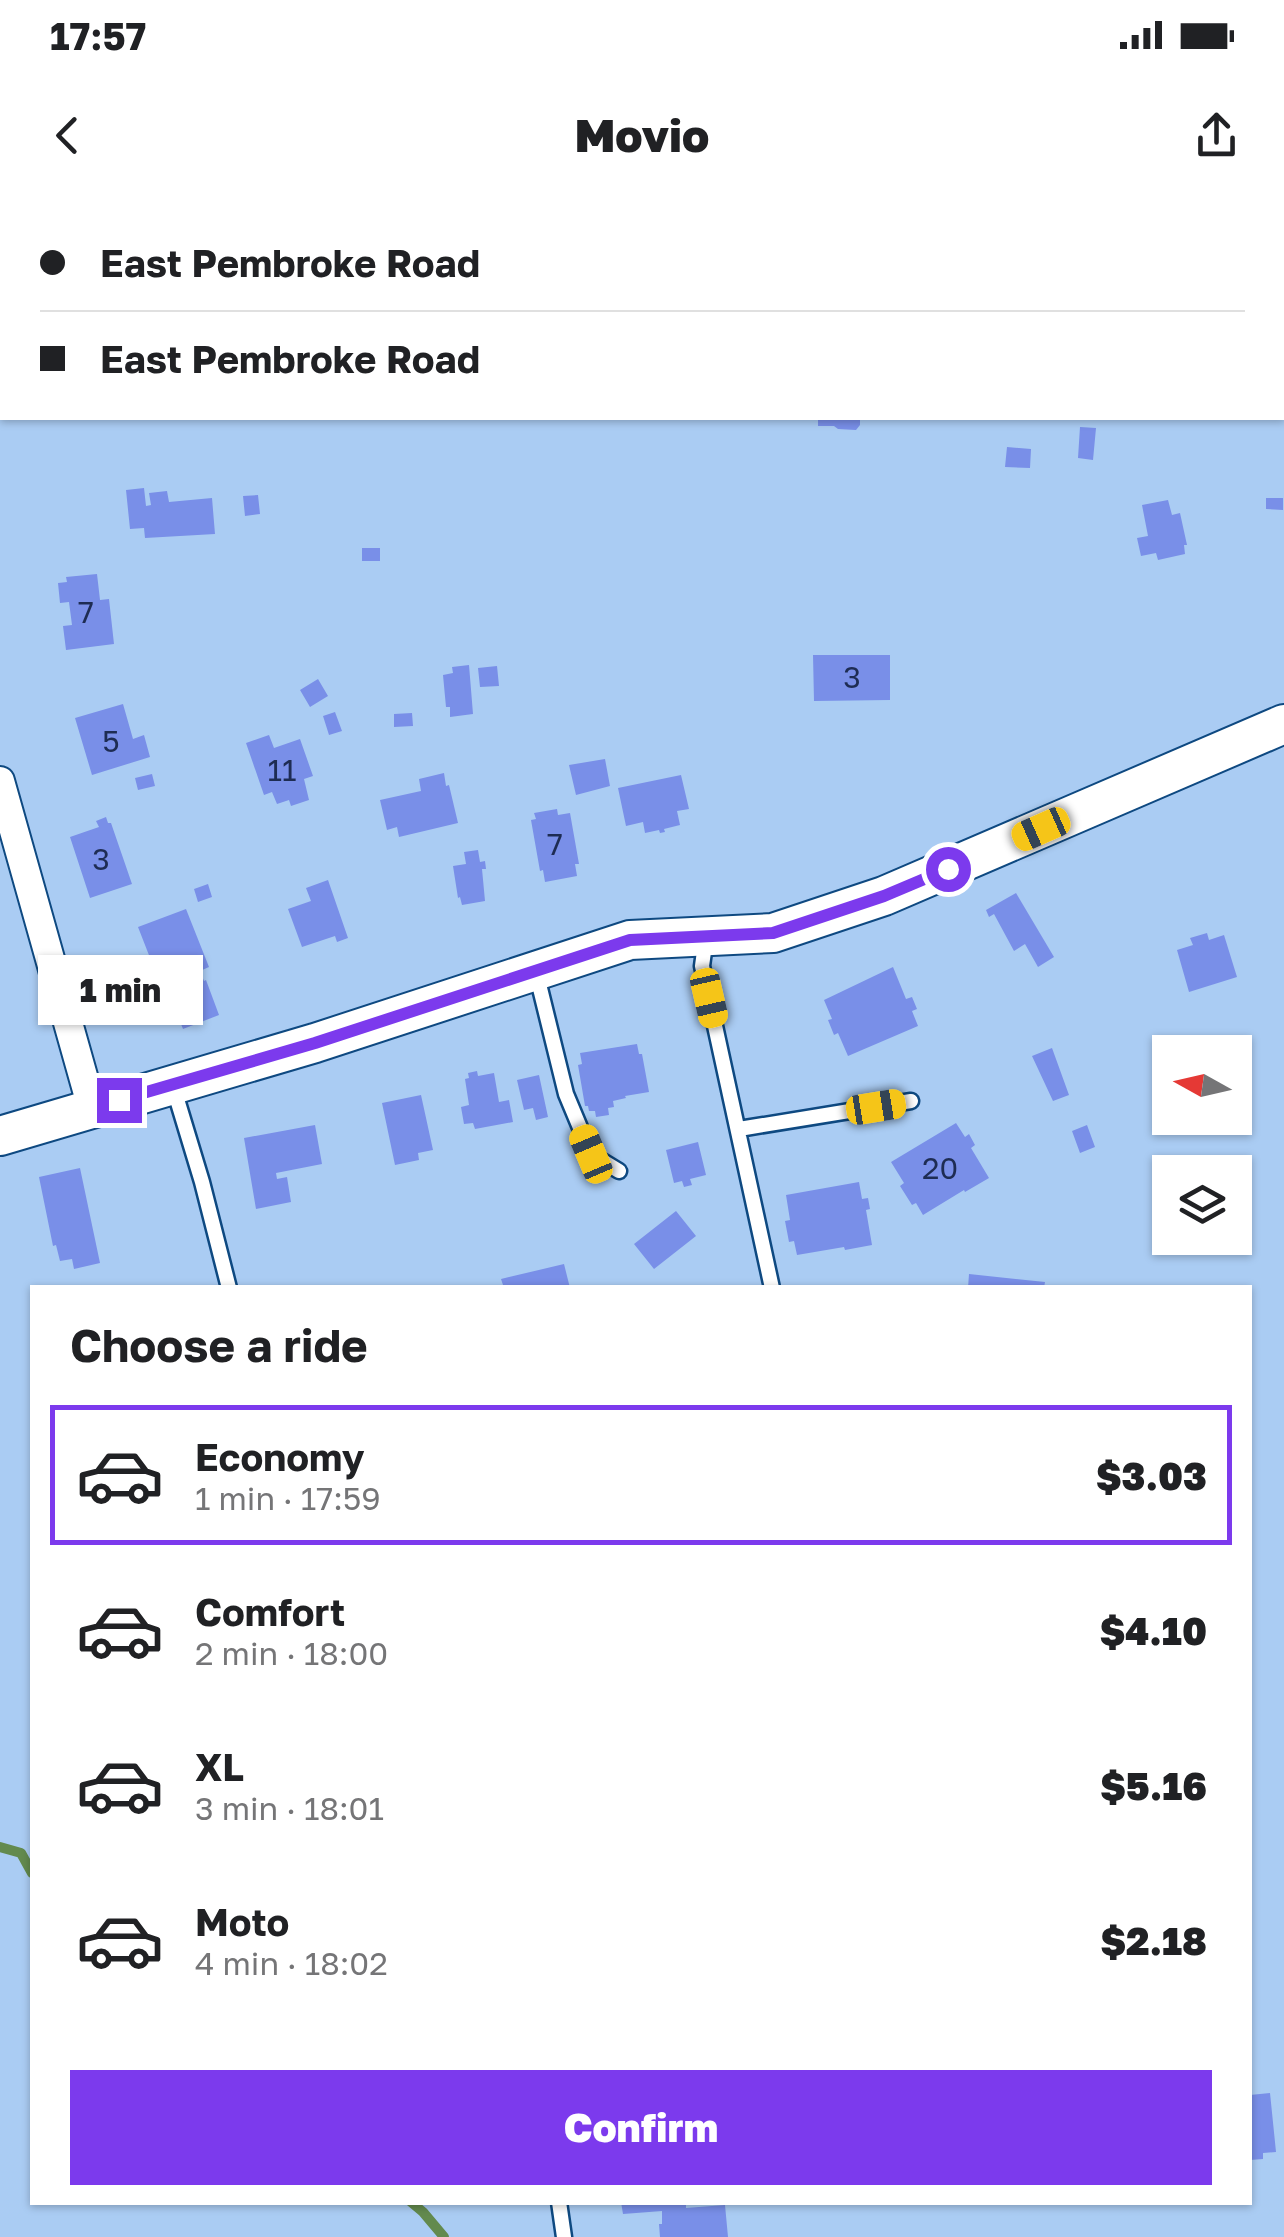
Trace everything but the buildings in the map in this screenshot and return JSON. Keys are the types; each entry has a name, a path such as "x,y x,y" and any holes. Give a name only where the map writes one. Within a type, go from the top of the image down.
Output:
{"street":[{"path":"0,1136 315,1043 630,940 773,933 884,896 1284,724"},
{"path":"0,781 92,1108"}],"lane":[{"path":"706,936 702,966 771,1285"},
{"path":"536,971 566,1094 591,1154 619,1171"},
{"path":"173,1084 228,1285"},
{"path":"738,1130 911,1101"},
{"path":"559,2205 564,2237"}],"waterway":[{"path":"0,1847 21,1853 30,1869"},
{"path":"415,2205 444,2237"}],"route":[{"path":"119,1100 315,1043 630,940 773,933 884,896 948,869"}]}
